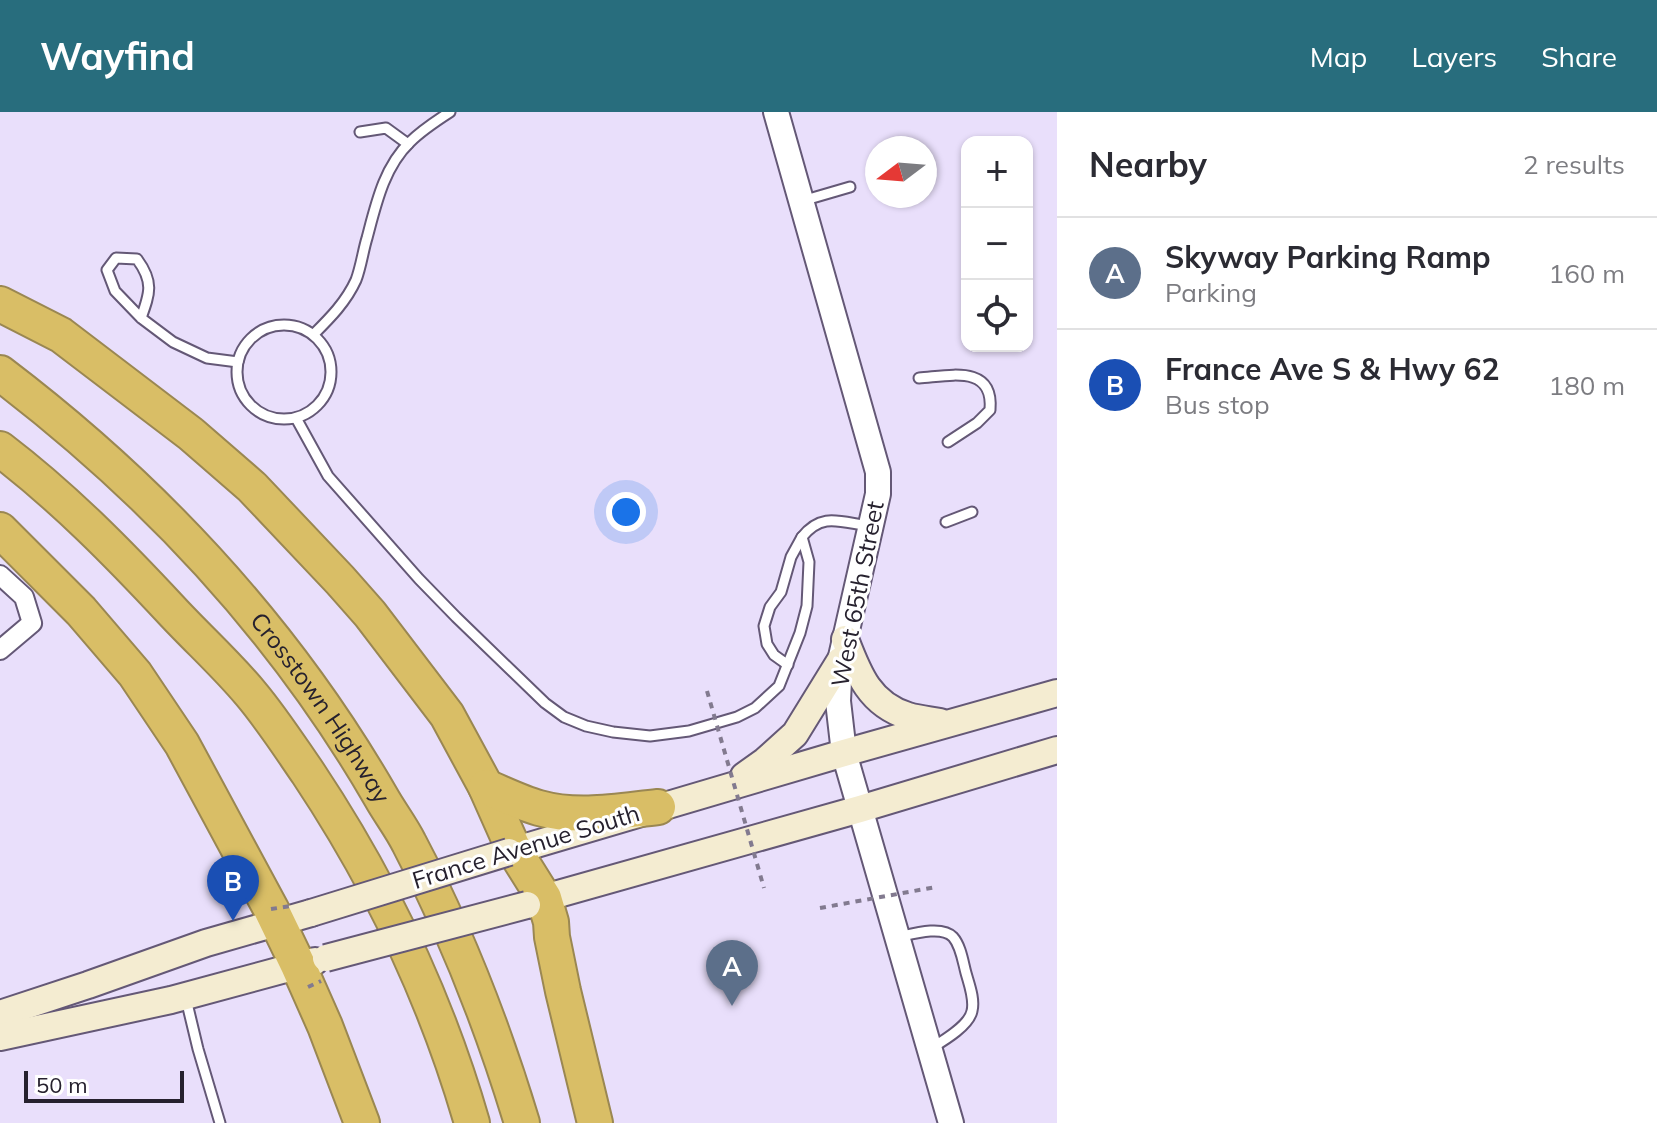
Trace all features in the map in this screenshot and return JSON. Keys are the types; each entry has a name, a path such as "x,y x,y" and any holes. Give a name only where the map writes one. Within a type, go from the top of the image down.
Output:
{"highway":[{"path":"0,304 61,335 191,434 252,487 370,614 447,715 486,787 535,902 551,922 566,1004 595,1123"},
{"name":"Crosstown Highway","path":"0,373 62,421 183,533 272,636 332,718 408,841 447,921 488,1021 522,1123"},
{"name":"Crosstown Highway","path":"0,449 104,540 250,693 287,743 359,855 417,968 448,1047 472,1123"},
{"path":"0,530 81,611 135,674 182,744 277,922 312,962 325,1026 362,1123"},
{"path":"486,787 537,808 564,813 590,814 658,807"}],"main road":[{"path":"732,786 795,734 843,650 865,686 884,705 907,716 947,723"},
{"name":"France Avenue South","path":"0,1014 206,943 658,807 1057,693"},
{"path":"0,1037 185,996 535,902 1057,750"}],"street":[{"name":"West 65th Street","path":"776,112 878,472 878,494 843,650 838,701 844,753 951,1123"},
{"path":"0,575 24,597 32,623 0,650"}],"lane":[{"path":"314,334 339,308 356,280 377,201 396,158 424,129 450,112"},
{"path":"360,132 386,128 408,144"},
{"path":"802,201 850,187"},
{"path":"141,318 150,293 145,270 137,259 116,258 107,270 115,291 141,318 173,342 207,358 238,362"},
{"path":"284,324 314,334 324,345 332,375 321,403 309,413 280,419 264,415 251,406 237,378 238,362 244,347 254,335 268,327 284,324"},
{"path":"919,378 967,375 982,381 991,395 990,410 977,423 948,442"},
{"path":"296,418 328,476 419,579 545,703 564,717 586,726 650,736 689,731 737,717 755,708 779,686 800,633 807,606 809,562 802,537"},
{"path":"946,522 972,512"},
{"path":"788,665 774,655 767,644 764,626 802,537 809,528 827,520 871,527"},
{"path":"898,937 926,931 946,933 952,937 958,946 972,993 972,1012 961,1027 930,1049"},
{"path":"185,996 220,1123"}],"path":[{"path":"707,691 764,888"},
{"path":"820,908 936,887"}],"place":[{"name":"France Ave S & Hwy 62","path":"233,921"},
{"name":"Skyway Parking Ramp","path":"732,1006"}]}
